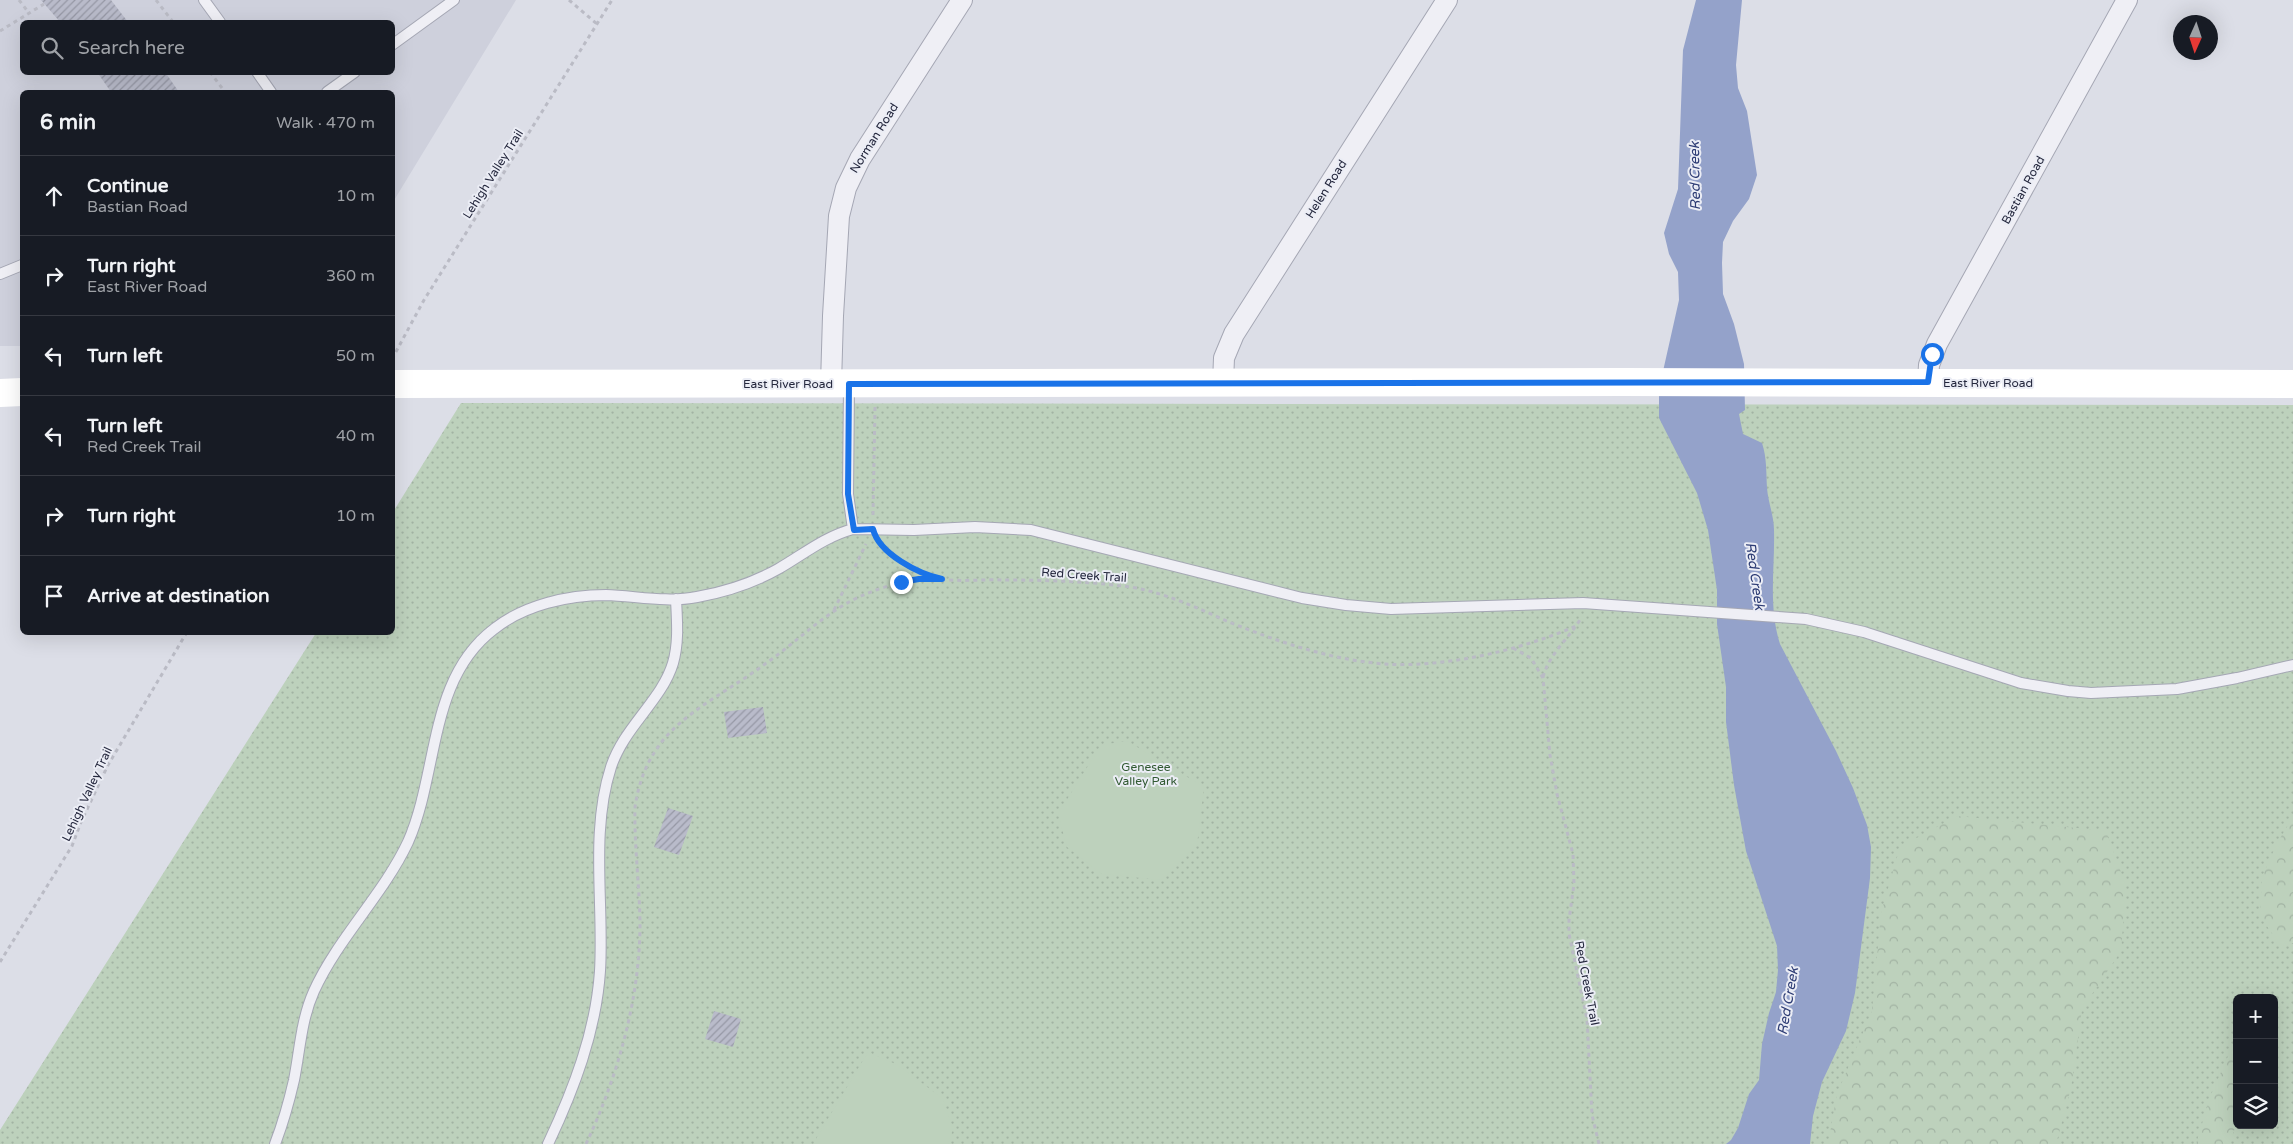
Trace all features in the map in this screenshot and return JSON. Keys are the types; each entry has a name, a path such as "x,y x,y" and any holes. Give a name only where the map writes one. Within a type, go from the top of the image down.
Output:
{"street":[{"name":"Norman Road","path":"840,384 837,232 846,188 860,159 962,0"},
{"name":"Helen Road","path":"1223,384 1224,358 1234,334 1447,0"},
{"name":"Bastian Road","path":"1928,382 1929,365 1937,344 2127,0"},
{"name":"East River Road","path":"395,384 1928,382 2293,384"},
{"path":"0,393 20,392"}],"lane":[{"path":"204,0 219,20"},
{"path":"395,43 454,0"},
{"path":"258,75 270,90"},
{"path":"330,90 351,75"},
{"path":"0,274 20,266"},
{"path":"840,384 848,494 854,530"},
{"path":"275,1144 288,1104 301,1030 314,993 333,957 407,843 426,786 444,701 452,680 463,661 478,642 496,627 538,607 561,599 606,595 676,599 716,593 758,579 779,569 824,540 854,530 975,527 1031,530 1058,535 1302,598 1346,606 1414,609 1583,603 1823,622 1864,632 1999,676 2068,692 2146,692 2177,689 2293,665"},
{"path":"548,1144 583,1056 598,993 600,840 606,784 619,748 660,688 672,664 678,637 676,599"}],"path":[{"path":"19,0 29,13"},
{"path":"156,0 171,20"},
{"path":"569,0 597,24"},
{"name":"Lehigh Valley Trail","path":"395,353 424,300 612,0"},
{"path":"0,31 44,4"},
{"path":"212,75 224,90"},
{"path":"834,611 873,529 875,407"},
{"name":"Red Creek Trail","path":"873,529 878,542 901,561 916,571 942,579 1070,582 1140,588 1278,641 1325,654 1370,662 1422,663 1513,648 1576,626"},
{"path":"586,1144 615,1066 633,995 640,930 635,807 637,791 658,747 679,726 767,663 834,611 861,596 901,582 919,579 942,579"},
{"name":"Red Creek Trail","path":"1583,603 1581,619 1561,642 1545,670 1543,678 1550,755 1557,794 1573,854 1574,884 1569,934 1587,1019 1592,1115 1599,1144"},
{"name":"Lehigh Valley Trail","path":"0,962 72,846 108,765 185,635"},
{"name":"Red Creek Trail","path":"1513,648 1531,658 1543,678"}],"shaded area":[{"path":"0,0 516,0 395,199 395,90 20,90 20,346 0,346"}],"green space":[{"name":"Genesee Valley Park","path":"461,403 2293,405 2293,1144 0,1144 0,1130 315,635 395,635 395,509"},
{"path":"1127,741 1204,787 1197,845 1161,880 1102,874 1067,847 1058,814 1101,745"},
{"path":"1957,816 2106,831 2126,886 2121,951 2082,1009 2071,1088 2056,1144 1828,1144 1837,1094 1872,1011 1881,913 1900,847"},
{"path":"2293,817 2293,943 2280,945 2260,916 2262,877 2277,843"},
{"path":"2233,1045 2233,1129 2235,1129 2229,1144 2196,1144 2210,1097"},
{"path":"868,1052 898,1065 943,1099 953,1129 948,1144 817,1144 817,1137"}],"water":[{"name":"Red Creek","path":"1696,0 1742,0 1736,65 1738,88 1747,111 1757,175 1749,199 1733,221 1723,242 1723,294 1734,324 1744,364 1745,410 1739,414 1743,434 1762,443 1765,454 1768,493 1774,525 1773,602 1776,630 1780,644 1836,751 1853,788 1867,825 1871,847 1870,878 1855,993 1846,1031 1822,1082 1813,1116 1810,1144 1726,1144 1731,1140 1738,1128 1749,1094 1759,1080 1762,1044 1776,992 1778,970 1777,946 1746,851 1734,785 1726,722 1726,687 1717,624 1717,590 1708,530 1697,493 1659,418 1659,389 1679,300 1678,272 1669,254 1664,233 1678,189 1683,50"}],"building":[{"path":"41,0 111,0 126,20 58,20"},
{"path":"99,75 167,75 178,90 110,90"},
{"path":"763,707 767,733 728,738 724,712"},
{"path":"668,808 693,816 679,855 654,847"},
{"path":"714,1011 741,1019 733,1047 705,1039"}],"route":[{"path":"901,582 919,579 942,579 929,577 901,561 878,542 874,536 873,529 854,530 848,505 849,384 1928,382 1932,354"}]}
